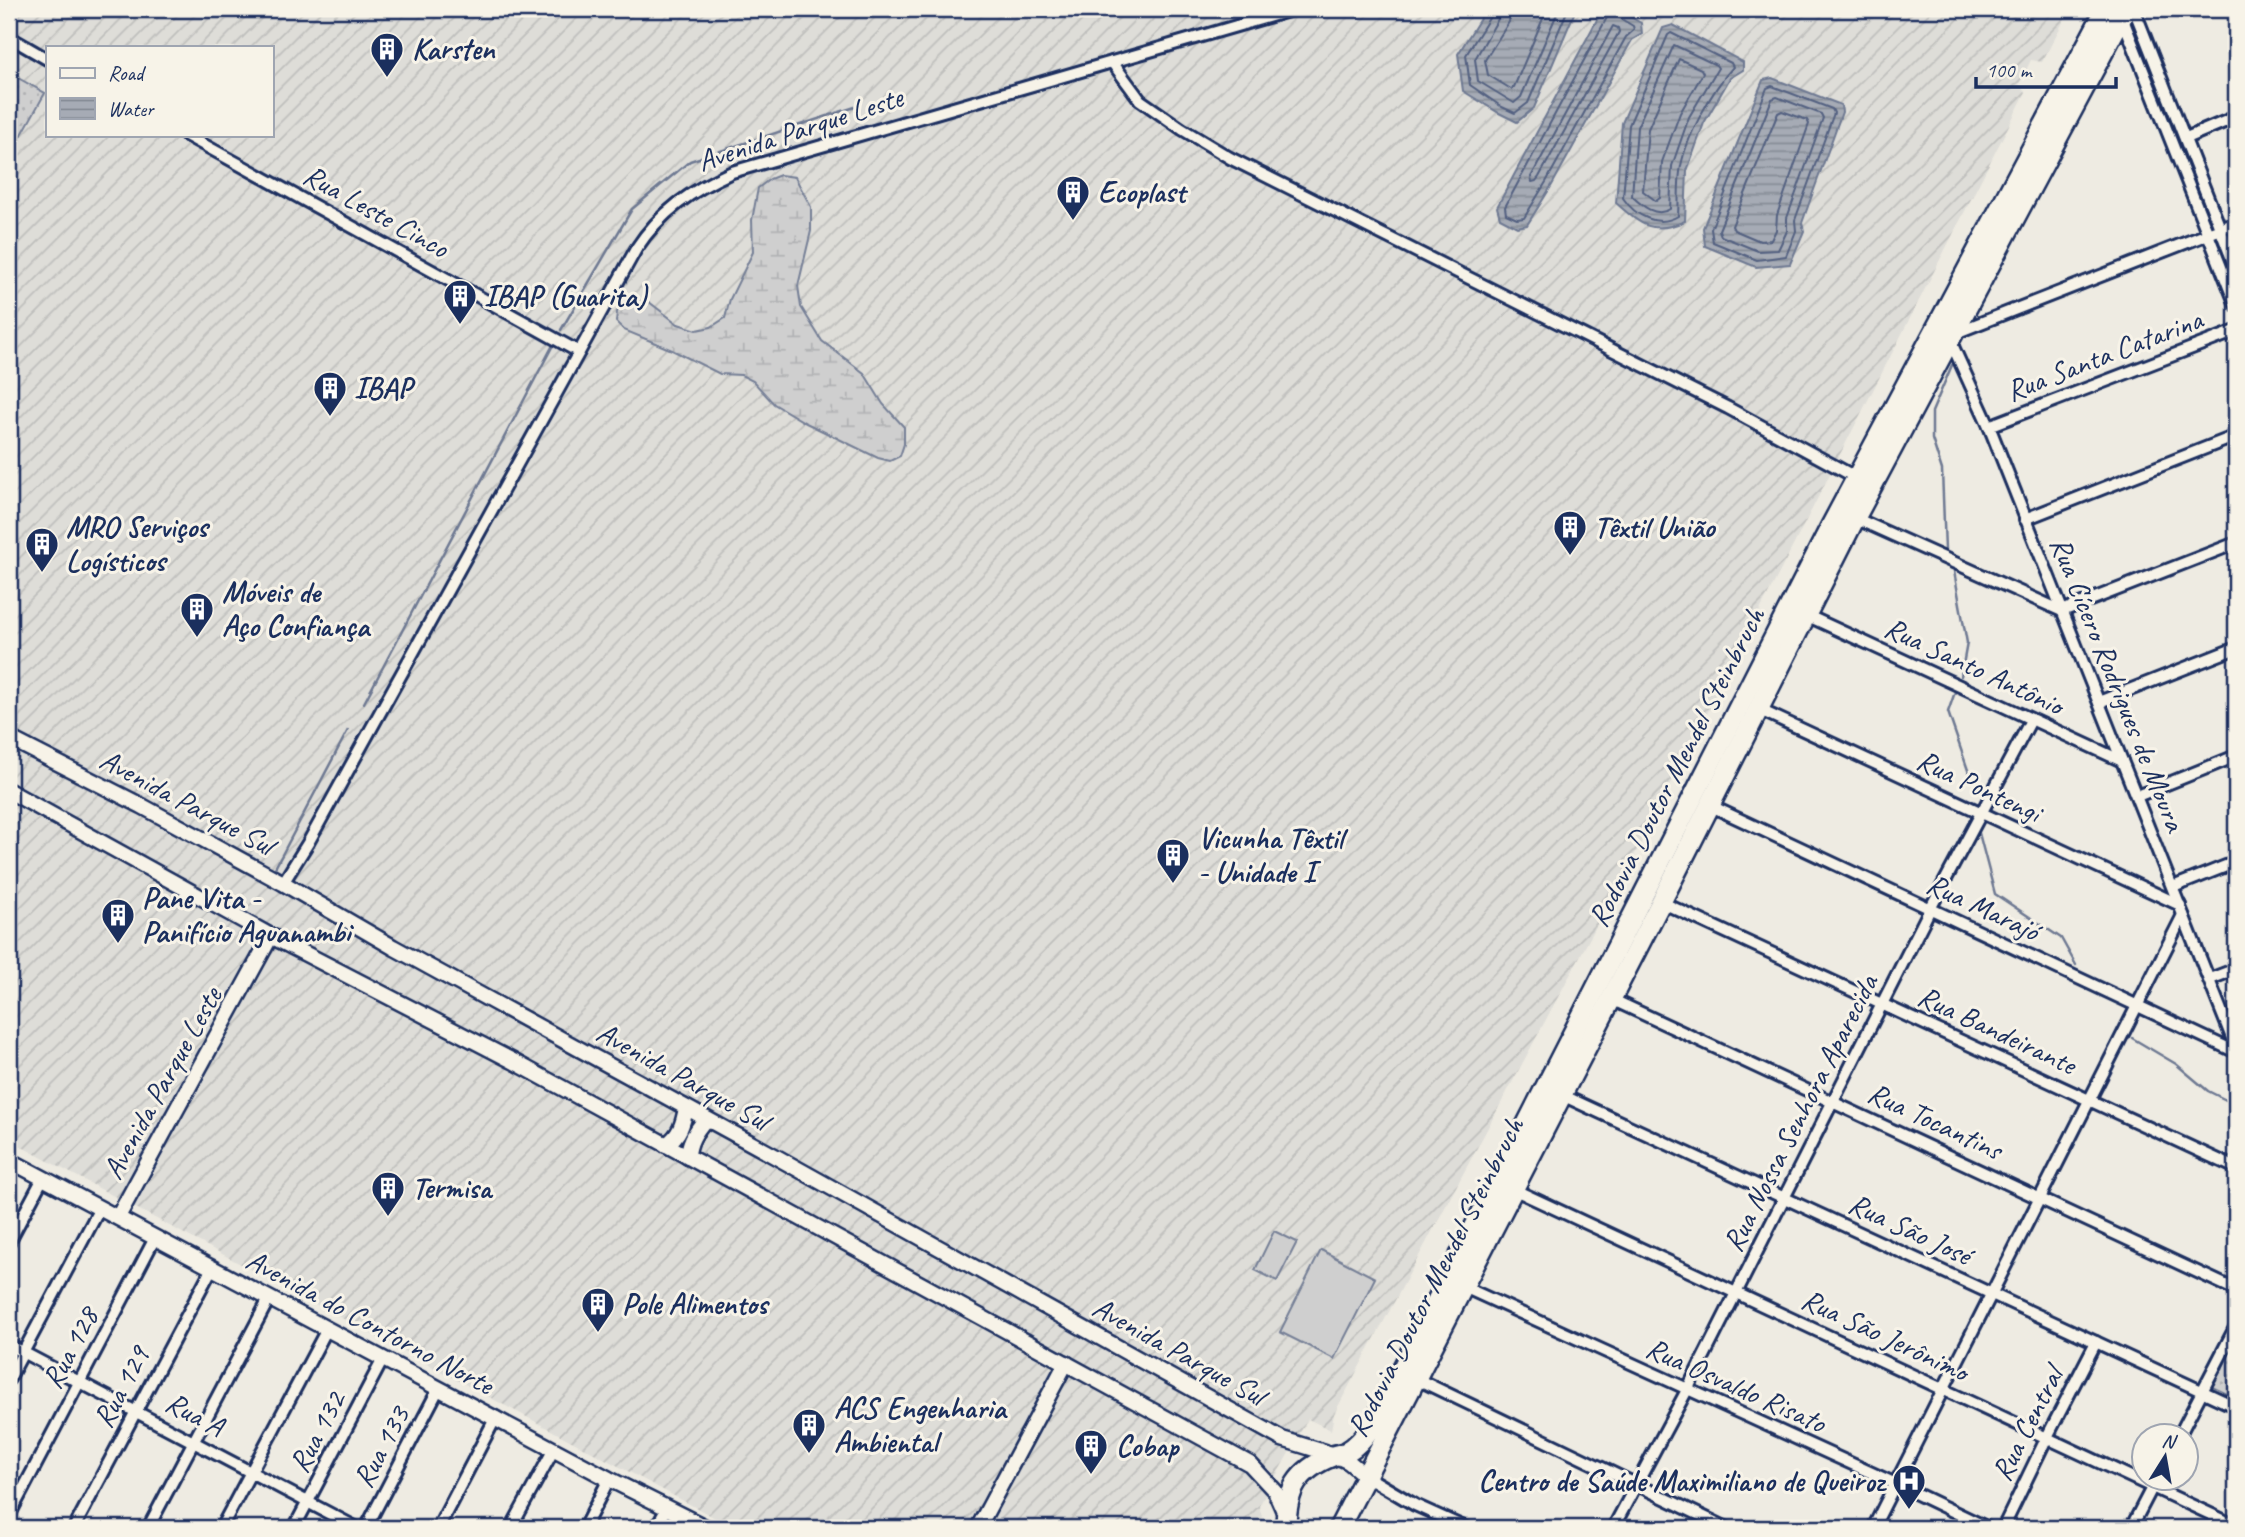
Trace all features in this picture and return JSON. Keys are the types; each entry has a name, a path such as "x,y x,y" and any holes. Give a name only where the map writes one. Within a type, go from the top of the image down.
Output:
{"highway":[{"name":"Rodovia Doutor Mendel Steinbruch","path":"1339,1528 1855,518 2122,11"},
{"name":"Rodovia Doutor Mendel Steinbruch","path":"1286,1524 1288,1499 1293,1486 1315,1464 1347,1452 1366,1434 1390,1393 1857,478 2122,11"}],"street":[{"name":"Avenida Parque Leste","path":"283,883 308,843 643,238 677,202 732,172 1295,9"},
{"path":"2122,11 2186,138 2236,269"},
{"path":"2122,11 2236,305"},
{"path":"9,37 46,58"},
{"path":"1112,62 1140,100 1182,130 1230,158 1728,408 1857,478"},
{"path":"2186,138 2236,117"},
{"name":"Rua Leste Cinco","path":"188,136 579,352"},
{"path":"2179,162 2193,156"},
{"path":"1952,337 2236,223"},
{"name":"Rua Santa Catarina","path":"1989,426 2236,331"},
{"name":"Rua Cícero Rodrigues de Moura","path":"1952,337 2235,1044"},
{"path":"2025,519 2236,436"},
{"path":"1855,518 2062,611 2236,543"},
{"name":"Rua Santo Antônio","path":"1806,615 2122,761"},
{"path":"2099,702 2236,648"},
{"name":"Rua Pontengi","path":"1758,709 2182,910"},
{"name":"Rua Nossa Senhora Aparecida","path":"1613,1528 1835,1101 1930,909 2031,720"},
{"name":"Avenida Parque Sul","path":"9,738 142,806 283,883 393,947 1282,1439 1334,1455 1349,1462 1366,1476"},
{"path":"2137,796 2236,756"},
{"path":"9,790 271,936 513,1061 1251,1464 1275,1490 1286,1524"},
{"name":"Rua Marajó","path":"1709,805 2137,1006 2235,1044"},
{"path":"2173,887 2236,862"},
{"name":"Rua Bandeirante","path":"1661,902 2236,1168"},
{"path":"1873,1528 2137,1006 2182,910"},
{"name":"Avenida Parque Leste","path":"118,1217 271,936"},
{"path":"2210,979 2236,969"},
{"name":"Rua Tocantins","path":"1611,999 2236,1290"},
{"name":"Rua São José","path":"1562,1095 2236,1407"},
{"path":"666,1145 676,1138 683,1124 685,1108"},
{"path":"688,1157 688,1147 706,1119"},
{"name":"Avenida do Contorno Norte","path":"9,1160 609,1479 707,1528"},
{"path":"9,1242 43,1178"},
{"name":"Rua São Jerônimo","path":"1513,1189 2046,1438 2130,1472"},
{"path":"9,1379 100,1208"},
{"name":"Rua 128","path":"9,1516 155,1238"},
{"name":"Rua 129","path":"74,1528 212,1268"},
{"name":"Rua Osvaldo Risato","path":"1464,1287 1988,1528"},
{"path":"148,1528 269,1299"},
{"path":"2186,1422 2236,1326"},
{"path":"221,1528 327,1329"},
{"name":"Rua Central","path":"2003,1528 2096,1342"},
{"name":"Rua A","path":"9,1345 357,1528"},
{"name":"Rua 132","path":"293,1528 383,1359"},
{"path":"978,1528 1066,1363"},
{"path":"1417,1379 1727,1528"},
{"name":"Rua 133","path":"366,1528 439,1388"},
{"path":"439,1528 496,1418"},
{"path":"510,1528 554,1449"},
{"path":"1366,1476 1415,1505 1466,1528"},
{"path":"584,1528 609,1479"},
{"path":"2131,1528 2149,1492"},
{"name":"Rua São Jerônimo","path":"2173,1492 2236,1526"},
{"path":"656,1528 667,1508"},
{"path":"9,1525 15,1528"}],"shaded area":[{"path":"9,9 2070,9 2042,62 2031,60 2019,84 2026,92 1636,852 1334,1414 1331,1430 1308,1419 1259,1506 1265,1528 734,1528 9,1140"}],"green space":[{"path":"9,73 45,93 9,158"},
{"path":"780,175 795,177 811,207 811,231 798,286 801,307 822,341 864,373 883,404 904,427 904,444 900,456 890,461 878,458 806,423 774,404 753,381 741,375 720,374 624,330 616,322 617,312 624,301 649,302 678,324 697,330 711,327 725,318 730,299 753,252 752,220 758,188"},
{"path":"1274,1231 1297,1242 1277,1281 1255,1270"},
{"path":"1321,1250 1375,1278 1334,1359 1280,1332"},
{"path":"2236,1341 2236,1398 2212,1387"}],"water":[{"path":"1486,9 1576,9 1534,108 1517,122 1463,91 1458,54"},
{"path":"1617,9 1641,23 1642,34 1632,40 1527,225 1517,227 1500,218 1497,207 1601,12"},
{"path":"1673,25 1743,62 1743,70 1730,78 1704,123 1687,171 1685,221 1655,227 1640,222 1616,203 1622,123 1663,28"},
{"path":"1772,78 1841,105 1842,112 1802,223 1804,231 1790,264 1756,267 1705,246 1703,228 1763,80"}],"waterway":[{"path":"561,330 632,209 690,161 855,107"},
{"path":"364,703 553,345"},
{"path":"1945,550 1942,470 1932,439 1932,412 1952,365"},
{"path":"1954,571 1967,643 1961,676"},
{"path":"1955,692 1948,712 1969,773"},
{"path":"275,868 348,730"},
{"path":"1979,833 1995,894 2061,938 2076,965"},
{"path":"2132,1038 2176,1064 2208,1091 2236,1105"}],"place":[{"name":"Karsten","path":"387,79"},
{"name":"Ecoplast","path":"1073,222"},
{"name":"IBAP (Guarita)","path":"460,326"},
{"name":"IBAP","path":"330,418"},
{"name":"Têxtil União","path":"1570,557"},
{"name":"MRO Serviços Logísticos","path":"42,574"},
{"name":"Móveis de Aço Confiança","path":"197,639"},
{"name":"Vicunha Têxtil - Unidade I","path":"1173,885"},
{"name":"Pane Vita - Panifício Aguanambi","path":"118,945"},
{"name":"Termisa","path":"388,1218"},
{"name":"Pole Alimentos","path":"598,1334"},
{"name":"ACS Engenharia Ambiental","path":"809,1455"},
{"name":"Cobap","path":"1091,1476"},
{"name":"Centro de Saúde Maximiliano de Queiroz","path":"1909,1511"}]}
